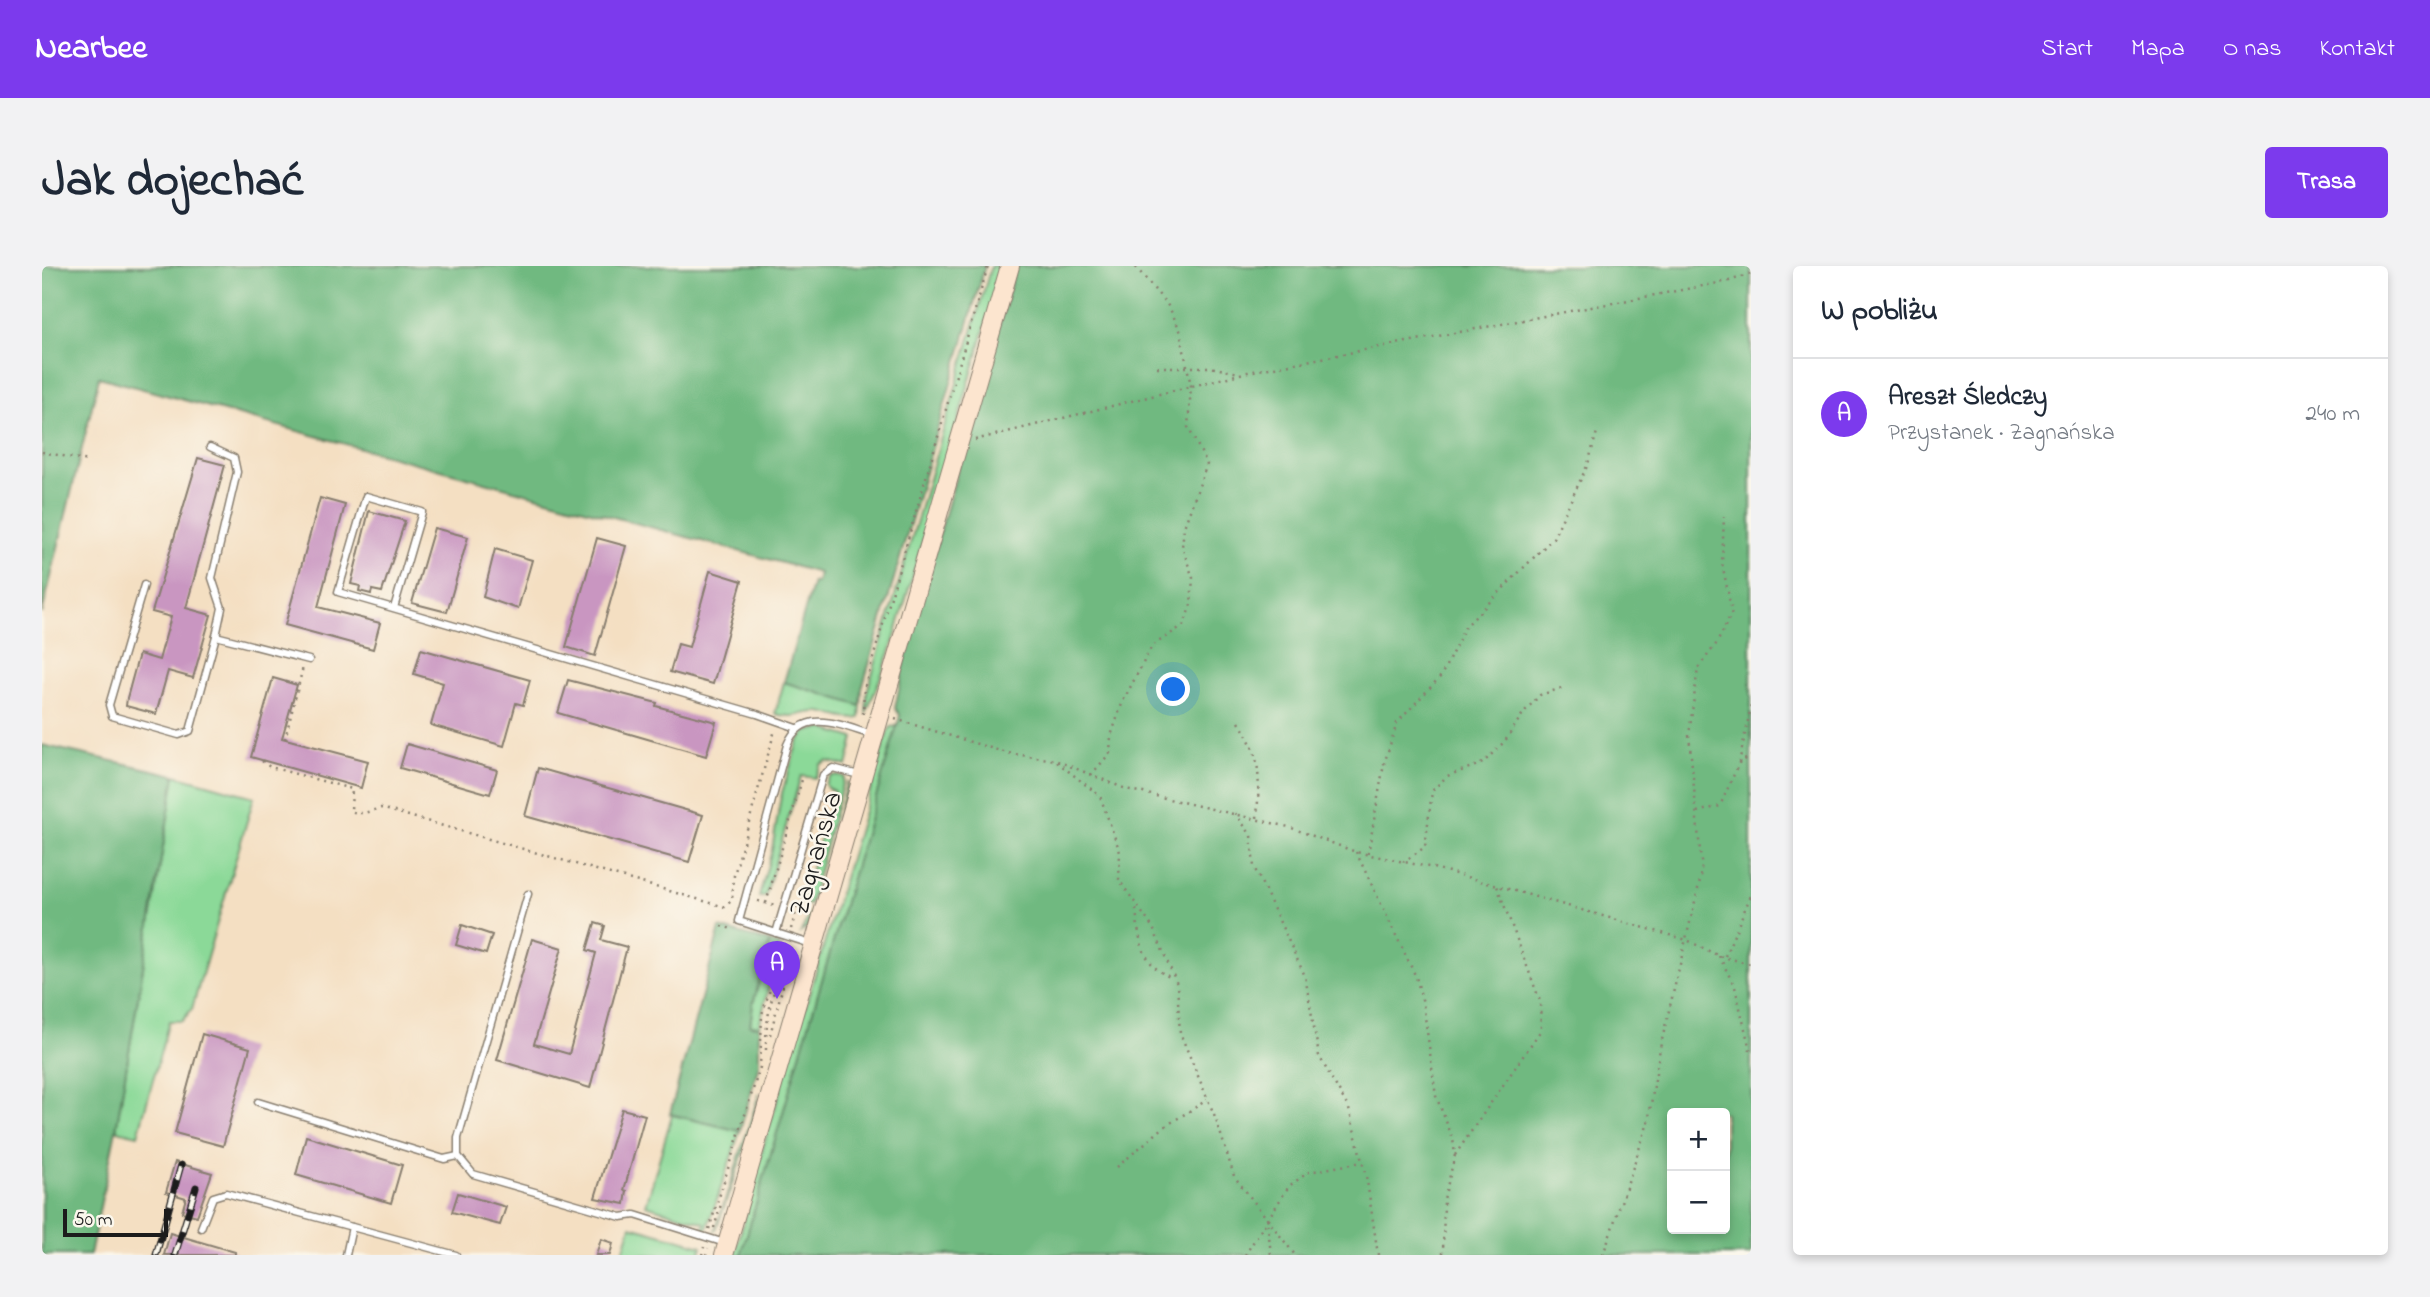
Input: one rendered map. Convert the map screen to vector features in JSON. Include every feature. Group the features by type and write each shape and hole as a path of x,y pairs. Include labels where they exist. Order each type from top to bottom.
{"street":[{"name":"Zagnańska","path":"716,1249 815,945 874,736 872,716 918,586 1010,266"}],"lane":[{"path":"144,585 109,705 112,716 179,735 190,731 216,636 222,608 212,578 237,472 234,458 210,447"},
{"path":"394,608 422,512 366,496 338,592 778,720 797,728 821,721 874,736"},
{"path":"216,636 309,660"},
{"path":"797,728 787,745 739,921 815,945"},
{"path":"776,933 823,775 833,768 862,776"},
{"path":"528,894 458,1138 458,1156 473,1174 621,1217 635,1215 716,1249"},
{"path":"258,1102 444,1160 458,1156"},
{"path":"201,1228 214,1197 226,1193 456,1255"},
{"path":"346,1255 352,1227"}],"path":[{"path":"988,266 864,689 872,716 1007,753 1055,760 1126,789 1235,813 1356,852 1497,886 1687,940 1719,956 1751,964"},
{"path":"1091,775 1110,753 1111,736 1122,701 1152,646 1184,625 1191,604 1192,578 1182,547 1184,527 1207,464 1188,427 1191,386 1180,330 1169,307 1135,266"},
{"path":"959,444 1242,373 1729,281 1751,274"},
{"path":"1157,367 1188,367 1242,373"},
{"path":"1368,854 1384,764 1397,723 1441,676 1465,627 1553,538 1588,464 1597,432"},
{"path":"42,452 89,461"},
{"path":"1603,1255 1648,1123 1660,1048 1702,872 1689,735 1698,668 1717,643 1732,612 1722,563 1724,516"},
{"path":"285,738 304,665 295,663"},
{"path":"1403,862 1425,847 1432,791 1447,776 1483,763 1505,741 1524,712 1540,695 1565,687"},
{"path":"1697,812 1720,806 1739,763 1751,706"},
{"path":"262,761 352,789 351,811 355,813 362,815 381,808 725,907 734,894 734,875 778,720"},
{"path":"1238,722 1255,748 1258,760 1257,819"},
{"path":"1739,763 1751,756"},
{"path":"1055,760 1100,796 1120,852 1119,880 1153,928 1177,984 1180,1032 1234,1176 1295,1255"},
{"path":"766,904 803,776"},
{"path":"1235,813 1251,835 1254,867 1305,976 1319,1056 1349,1109 1362,1162 1378,1255"},
{"path":"1356,852 1416,977 1425,1016 1436,1096 1453,1139 1455,1155"},
{"path":"1443,1255 1444,1199 1455,1155 1541,1030 1540,1001 1497,886"},
{"path":"1724,957 1748,908 1751,895"},
{"path":"758,901 778,907"},
{"path":"791,930 799,902"},
{"path":"1135,905 1145,958 1173,978"},
{"path":"721,926 733,929"},
{"path":"710,1232 760,1068 764,1044 762,1018 785,948 780,943"},
{"path":"778,968 790,950"},
{"path":"1719,956 1735,987 1751,1054"},
{"path":"764,1044 770,1044 771,1027 786,974 778,968"},
{"path":"1117,1167 1164,1127 1207,1100"},
{"path":"1245,1255 1289,1186 1309,1172 1362,1162"},
{"path":"1267,1217 1272,1254"},
{"path":"704,1255 716,1249"}],"green space":[{"path":"42,266 985,266 862,689 861,706 784,682 813,582 817,583 819,573 99,377 42,614"},
{"path":"991,266 1003,266 891,650 866,714 867,692"},
{"path":"1016,266 1751,266 1751,1255 741,1255 899,719 900,715 895,708 910,637"},
{"path":"784,682 861,706 860,718 845,718 820,712 795,716 775,714"},
{"path":"897,726 741,1255 735,1255 764,1144 888,732 891,727"},
{"path":"821,728 854,738 847,766 827,761 821,764 815,778 801,776 765,897 759,897 772,850 781,796 798,741 806,732"},
{"path":"42,745 175,775 116,1130 90,1255 42,1255"},
{"path":"175,775 254,797 192,1009 182,1021 169,1021 138,1135 116,1130"},
{"path":"830,776 844,777 810,905 801,903 834,791 825,784"},
{"path":"847,781 848,787 811,926 801,932 814,907"},
{"path":"720,928 770,942 750,1025 759,1026 759,1064 740,1131 670,1114"},
{"path":"770,942 779,946 782,953 772,974 759,1026 750,1025 753,1004"},
{"path":"759,1094 751,1131 715,1232"},
{"path":"672,1115 740,1131 706,1232 703,1231 705,1223 646,1205"},
{"path":"631,1226 702,1246 700,1255 622,1255"}],"building":[{"path":"198,458 225,465 186,608 211,615 193,678 168,671 156,714 126,706 127,698 139,654 159,660 171,617 152,612"},
{"path":"320,498 345,505 318,607 380,623 373,649 285,625"},
{"path":"369,511 405,521 382,592 372,590 371,594 359,591 360,586 351,584"},
{"path":"434,528 468,537 447,612 412,603"},
{"path":"597,538 626,546 595,656 566,647"},
{"path":"495,549 532,560 518,609 483,597"},
{"path":"710,571 742,581 713,684 670,672 678,644 689,647"},
{"path":"421,649 530,680 523,705 516,703 504,746 431,725 443,683 414,674"},
{"path":"273,678 297,685 282,738 368,761 361,788 251,757"},
{"path":"568,680 657,703 656,706 716,722 706,756 558,713"},
{"path":"407,744 497,770 490,794 400,768"},
{"path":"538,768 703,815 689,862 525,816"},
{"path":"595,923 605,926 601,940 627,947 590,1088 497,1060 532,939 562,948 534,1044 569,1054 596,953 587,950"},
{"path":"462,925 492,935 486,954 456,945"},
{"path":"202,1034 250,1048 223,1146 175,1133"},
{"path":"622,1109 645,1115 624,1190 627,1191 625,1204 595,1198"},
{"path":"306,1136 402,1165 391,1203 296,1175"},
{"path":"175,1162 212,1173 197,1216 182,1212 186,1198 166,1192"},
{"path":"458,1193 506,1207 500,1225 452,1212"},
{"path":"170,1233 235,1252 235,1255 164,1255"},
{"path":"601,1239 613,1243 610,1255 596,1255"}],"railway":[{"path":"156,1255 181,1165"},
{"path":"175,1255 196,1187"}],"place":[{"name":"Areszt Śledczy","path":"777,999"}]}
